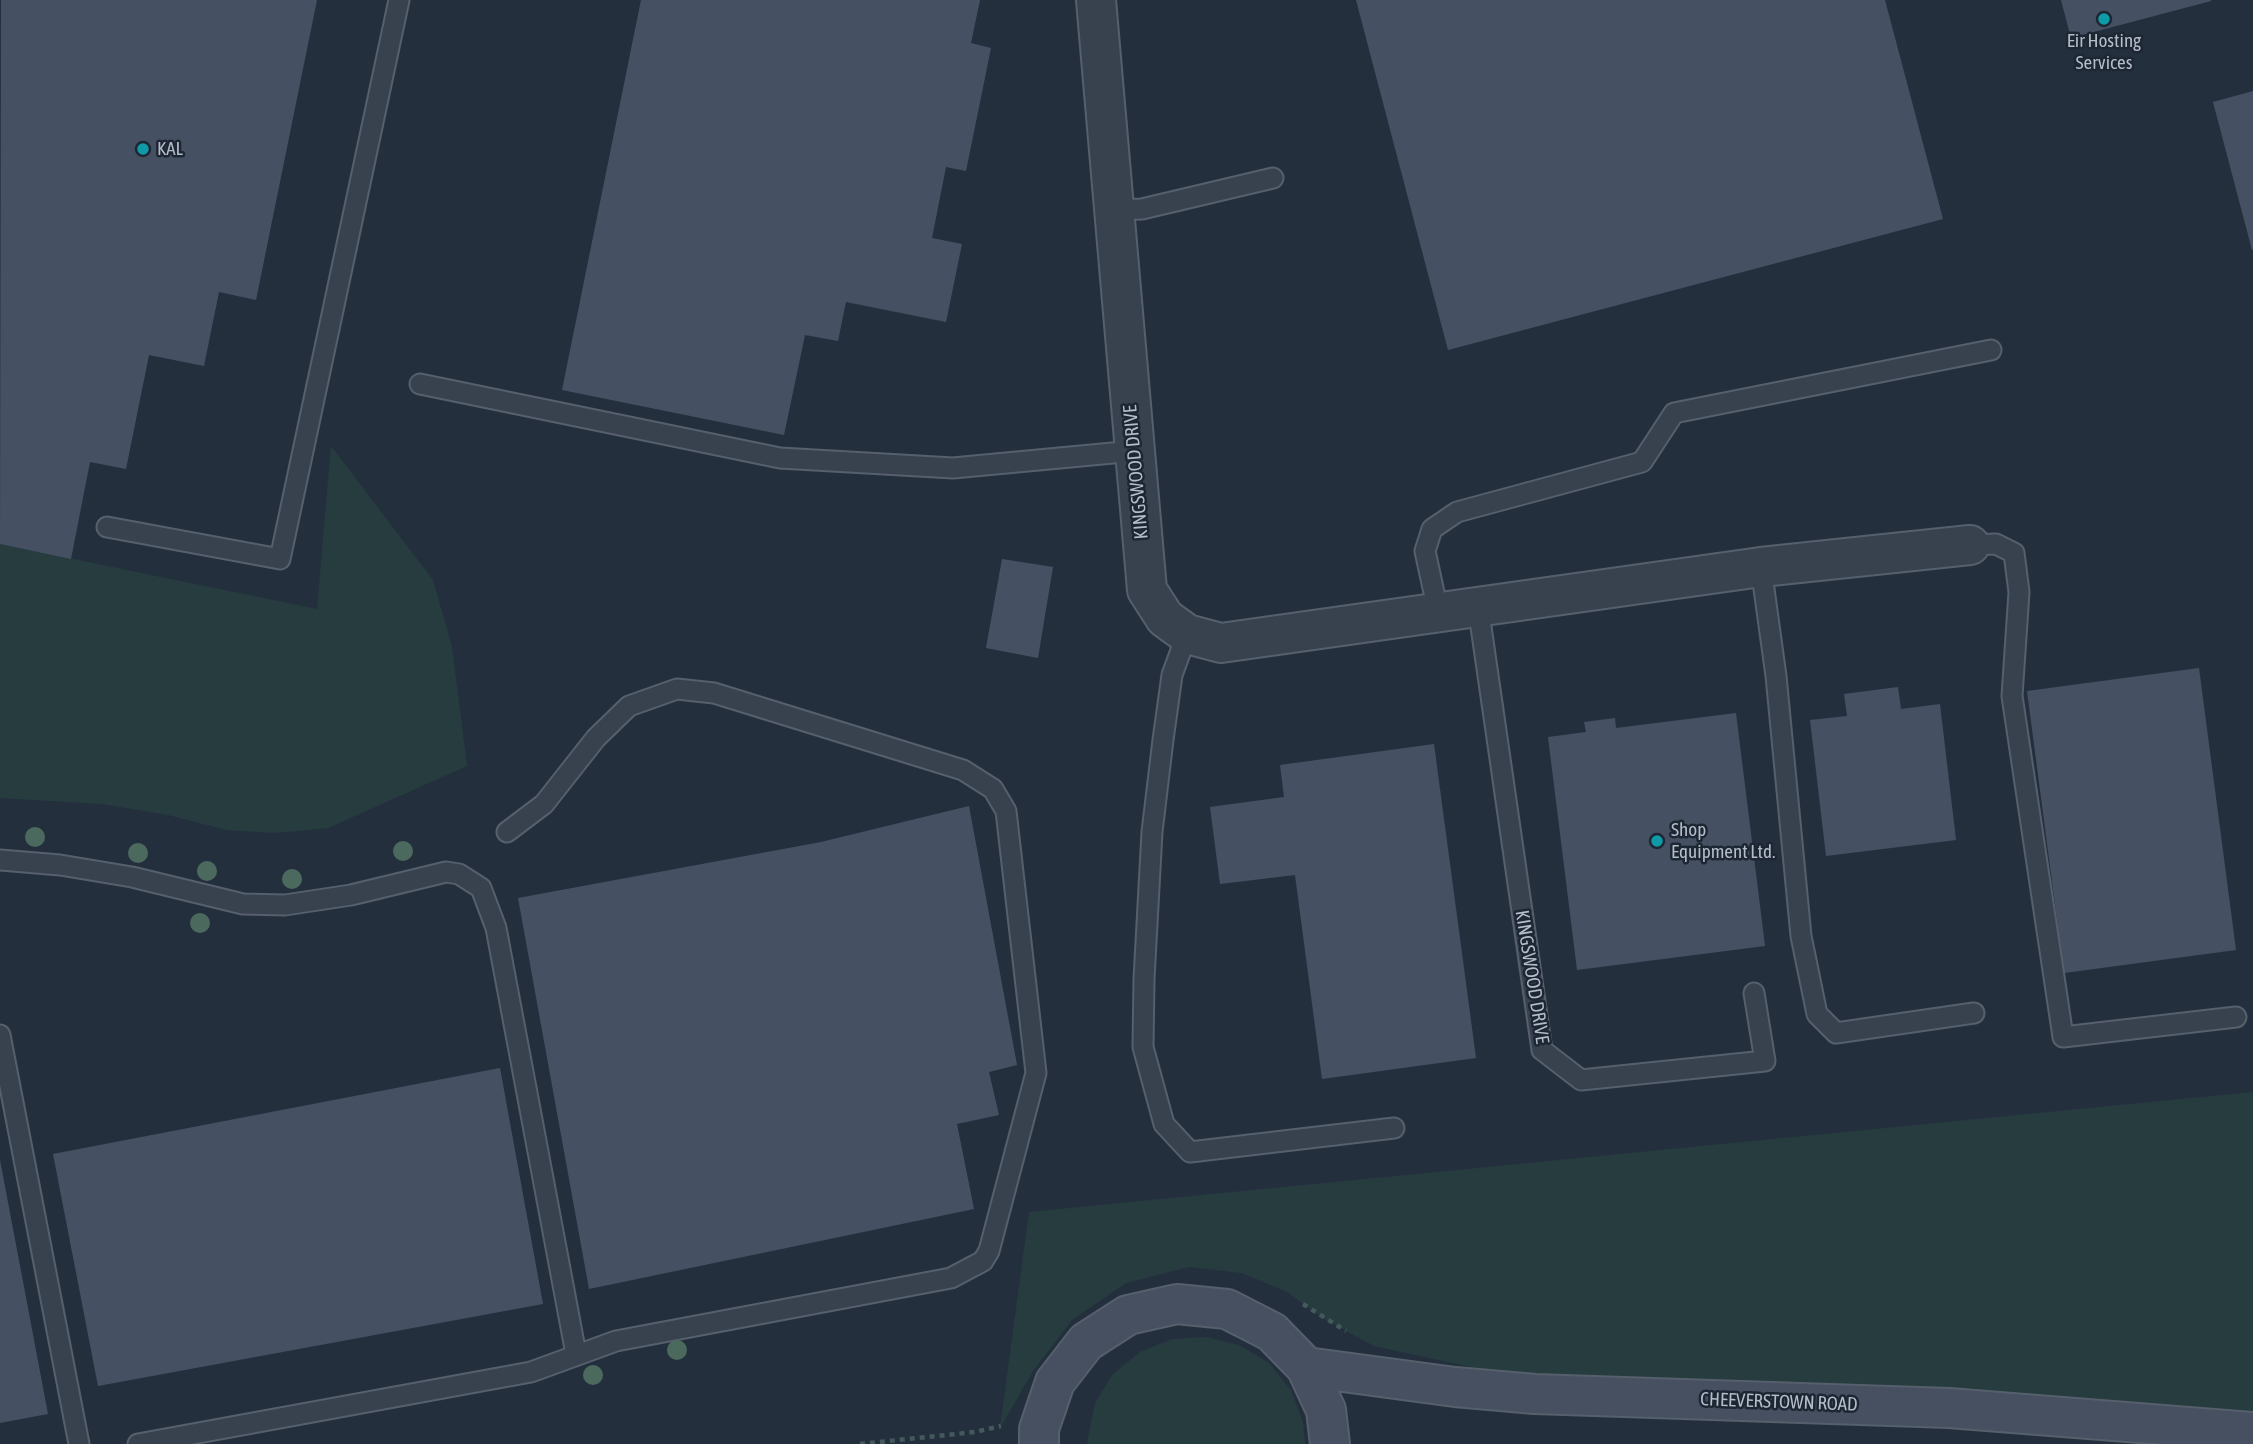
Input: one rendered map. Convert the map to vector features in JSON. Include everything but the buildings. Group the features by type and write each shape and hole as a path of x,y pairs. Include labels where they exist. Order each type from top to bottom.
{"main road":[{"path":"1030,1439 1055,1382 1086,1342 1128,1315 1177,1304 1227,1309 1272,1332 1306,1367 1326,1410 1330,1444"},
{"name":"CHEEVERSTOWN ROAD","path":"1306,1367 1455,1388 1535,1394 1949,1408 2253,1432"}],"street":[{"name":"KINGSWOOD DRIVE","path":"1096,0 1147,590 1165,618 1188,634 1221,643 1761,567 1970,545"}],"lane":[{"path":"107,527 280,559 399,0"},
{"path":"1115,210 1142,209 1273,178"},
{"path":"1438,611 1425,551 1432,529 1457,512 1642,461 1674,413 1991,351"},
{"path":"420,384 780,458 953,468 1134,451"},
{"path":"1970,545 1996,544 2014,553 2019,592 2012,696 2063,1038 2236,1017"},
{"path":"1761,567 1776,676 1801,936 1817,1014 1836,1033 1975,1013"},
{"name":"KINGSWOOD DRIVE","path":"1478,606 1542,1050 1581,1080 1765,1061 1754,993"},
{"path":"1188,634 1172,675 1161,753 1152,832 1145,953 1143,1047 1164,1124 1190,1152 1394,1128"},
{"path":"138,1444 531,1372 616,1341 951,1278 983,1261 989,1251 1036,1073 1006,811 993,789 963,770 714,693 677,689 629,706 596,737 544,804 507,832"},
{"path":"0,860 60,865 132,877 243,904 285,905 351,895 446,872 459,874 481,888 496,928 576,1354"},
{"path":"0,1035 79,1444"}],"green space":[{"path":"331,446 433,580 452,647 467,766 328,828 274,833 227,830 168,815 102,804 0,798 0,544 317,609"},
{"path":"2253,1092 2253,1414 1494,1372 1374,1346 1324,1319 1287,1292 1242,1273 1189,1267 1126,1283 1072,1320 1033,1371 1000,1428 1029,1212"},
{"path":"1206,1337 1239,1345 1269,1363 1291,1390 1303,1422 1305,1444 1087,1444 1095,1403 1113,1374 1140,1352 1172,1339"}],"place":[{"name":"Eir Hosting Services","path":"2104,19"},
{"name":"KAL","path":"143,149"},
{"name":"Shop Equipment Ltd.","path":"1657,841"}]}
